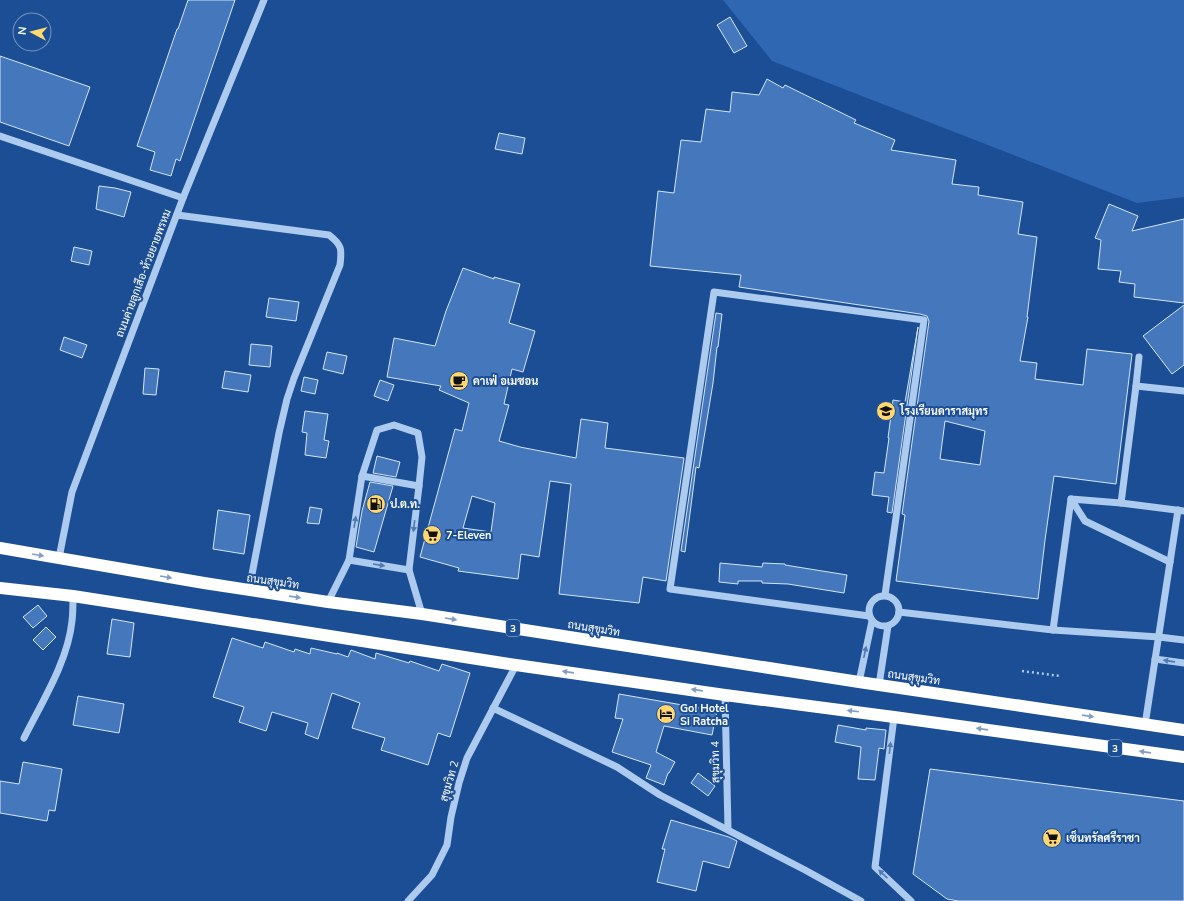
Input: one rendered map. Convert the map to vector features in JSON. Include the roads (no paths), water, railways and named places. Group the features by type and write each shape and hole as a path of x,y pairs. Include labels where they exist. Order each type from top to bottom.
{"highway":[{"name":"ถนนสุขุมวิท","path":"0,548 249,590 422,614 859,682 1184,730"},
{"name":"3","path":"0,588 74,596 516,665 725,695 1184,757"},
{"path":"1160,727 1184,723"}],"street":[{"name":"ถนนค่ายลูกเสึอ-ห้วยยายพรหม","path":"59,558 72,492 183,198 264,0"},
{"path":"0,136 183,198"},
{"path":"177,215 329,235 340,245 342,252 340,265 294,378 287,399 249,590"},
{"path":"859,682 870,618 868,610 870,604 873,599 879,596 885,595 891,597 898,606 898,618 894,623 882,627 876,625 870,618 670,589 714,292 924,320 885,595"},
{"path":"1121,503 1139,357"},
{"path":"1136,386 1184,391"},
{"path":"328,602 349,560 362,476 377,430 394,425 418,433 422,457 409,570 422,614"},
{"path":"362,476 419,486"},
{"path":"1071,499 1181,510 1170,562 1145,725"},
{"path":"1071,499 1086,521 1170,562"},
{"path":"1053,630 1071,499"},
{"path":"349,560 409,570"},
{"path":"24,738 57,673 68,642 72,622 74,596"},
{"path":"899,612 1053,630 1184,640"},
{"path":"879,685 888,626"},
{"path":"1155,659 1184,663"},
{"name":"สุขุมวิท 2","path":"408,901 432,875 447,845 451,817 459,782 467,758 516,665"},
{"name":"สุขุมวิท 4","path":"725,695 728,829"},
{"path":"493,708 617,767 660,795 728,829 861,901"},
{"path":"894,717 875,868 911,901"}],"place":[{"name":"คาเฟ่ อเมซอน","path":"459,381"},
{"name":"โรงเรียนดาราสมุทร","path":"886,411"},
{"name":"ป.ต.ท.","path":"376,504"},
{"name":"7-Eleven","path":"432,535"},
{"name":"Go! Hotel Si Ratcha","path":"666,714"},
{"name":"เซ็นทรัลศรีราชา","path":"1052,838"}]}
